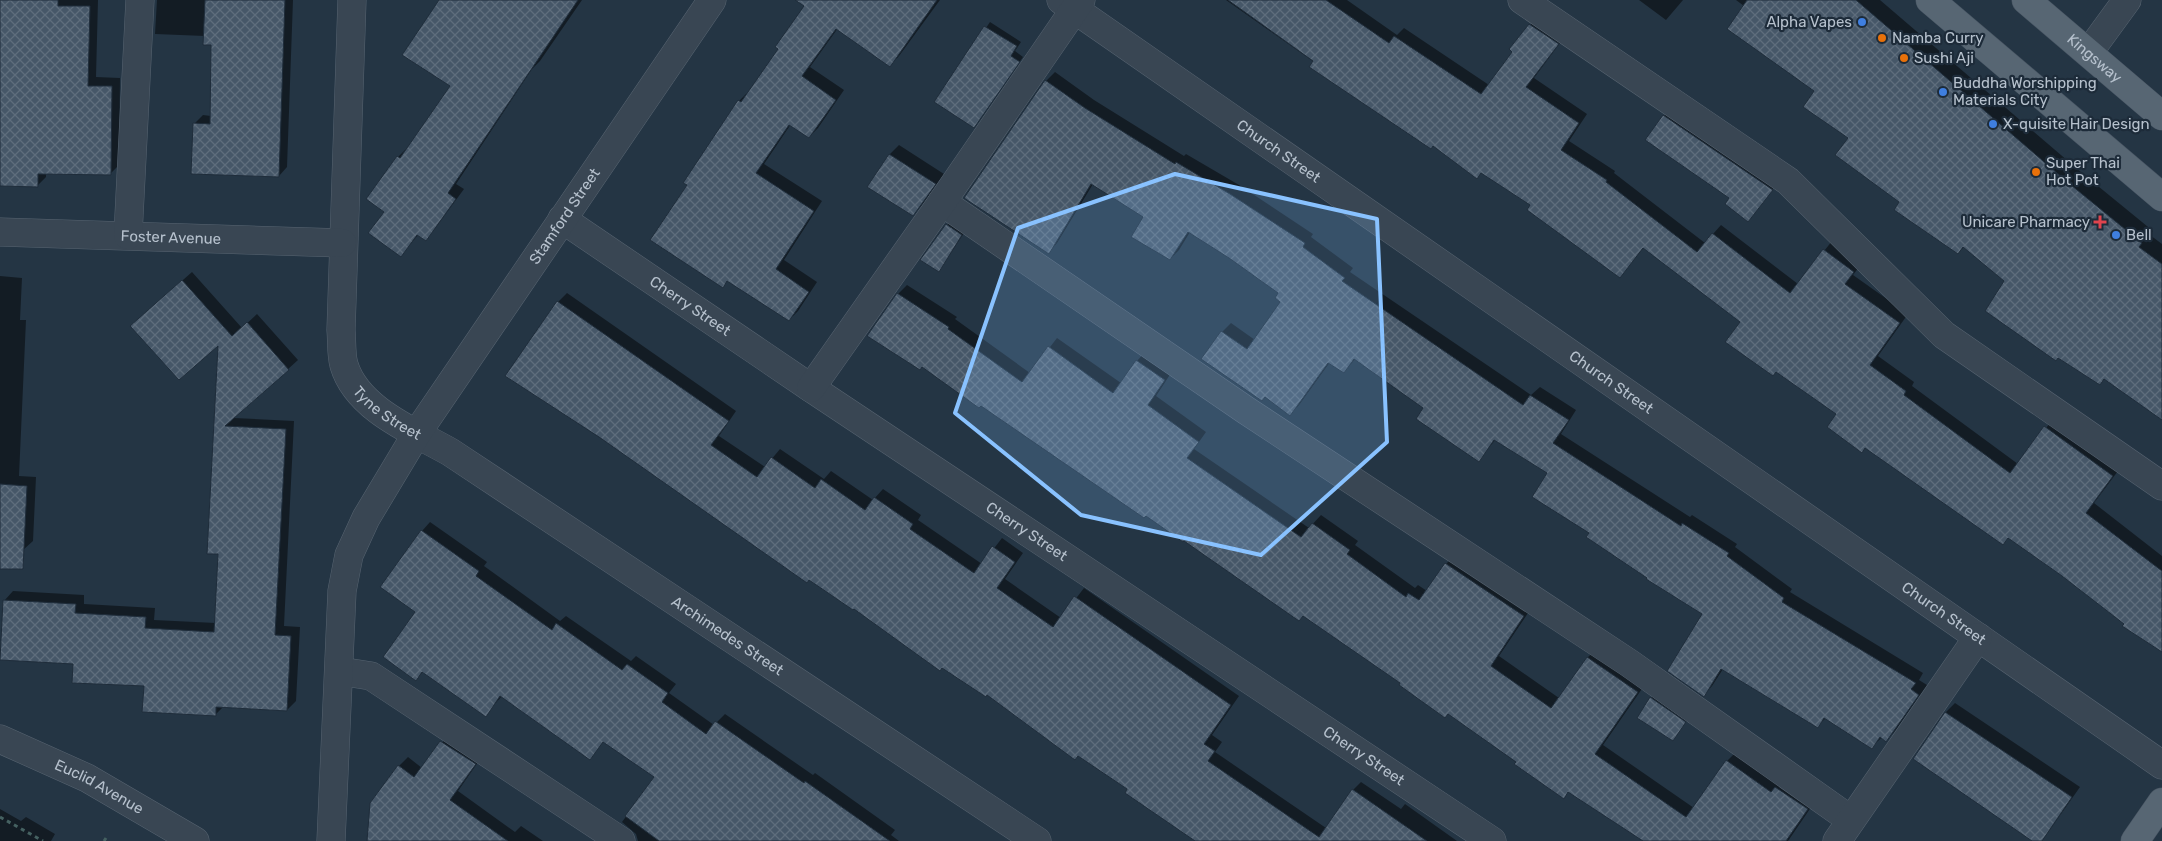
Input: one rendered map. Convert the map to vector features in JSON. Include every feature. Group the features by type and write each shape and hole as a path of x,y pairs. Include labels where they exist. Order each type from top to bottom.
{"main road":[{"path":"1930,0 2162,197"},
{"name":"Kingsway","path":"2026,0 2162,116"},
{"path":"2135,841 2162,802"}],"street":[{"path":"128,235 140,0"},
{"name":"Tyne Street","path":"332,841 342,591 349,555 366,518 417,433 370,405 356,390 344,365 341,330 342,243 352,0"},
{"name":"Stamford Street","path":"417,433 712,0"},
{"path":"1522,0 1788,181 1944,335 2162,486"},
{"path":"2089,52 2127,0"},
{"path":"811,388 942,202 1072,3"},
{"name":"Church Street","path":"1072,3 2162,765"},
{"path":"942,202 1247,411 1629,663 1844,831 1978,637"},
{"name":"Cherry Street","path":"562,219 811,388 1492,841"},
{"name":"Foster Avenue","path":"0,232 342,243"},
{"name":"Archimedes Street","path":"417,433 450,452 1038,841"},
{"path":"339,671 371,676 621,841"},
{"name":"Euclid Avenue","path":"0,739 87,778 195,841"}],"path":[{"path":"0,817 43,841"}],"highlighted area":[{"path":"1175,174 1377,219 1387,442 1261,555 1081,515 955,413 1018,228"}],"building":[{"path":"0,0 58,0 58,6 90,6 88,86 112,86 111,175 38,174 38,187 0,186"},
{"path":"205,0 285,0 279,177 191,174 193,123 210,124 211,45 203,45"},
{"path":"439,0 578,0 448,193 456,199 426,241 417,235 401,257 368,233 384,212 366,199 397,156 400,158 450,86 402,55"},
{"path":"795,0 937,0 890,67 836,29 802,76 836,100 809,138 789,125 756,173 814,211 776,269 809,292 789,321 727,281 723,288 650,240 687,185 683,183 738,100 741,102 778,49 775,47 804,6"},
{"path":"1228,0 1326,0 1389,43 1394,36 1481,94 1512,52 1509,49 1529,24 1559,44 1526,87 1579,123 1561,150 1607,180 1606,182 1697,252 1712,233 1790,293 1823,249 1854,272 1845,284 1900,323 1870,365 1906,391 1904,395 2010,473 2044,426 2113,476 2086,513 2162,571 2162,652 2122,626 2124,624 2062,576 2008,538 2003,545 1865,448 1862,453 1827,427 1836,414 1776,372 1773,376 1725,342 1740,322 1643,248 1620,278 1527,210 1530,205 1481,173 1477,179 1433,146 1431,149 1309,67 1313,61"},
{"path":"1747,0 1856,0 2071,185 2142,243 2139,247 2162,264 2162,420 2104,379 2100,385 2058,358 2056,361 1985,311 2004,281 1963,247 1958,254 1894,210 1899,202 1835,155 1848,138 1803,107 1814,91 1727,29"},
{"path":"984,26 1017,46 1011,56 1020,62 974,128 934,102"},
{"path":"1045,80 1085,108 1175,164 1176,162 1230,194 1305,243 1303,247 1345,278 1342,281 1523,405 1530,395 1569,420 1553,443 1681,526 1682,523 1729,553 1727,556 1784,598 1782,602 1916,683 1911,689 1919,695 1886,742 1880,737 1872,749 1824,718 1818,728 1721,669 1704,697 1667,671 1702,614 1646,579 1586,537 1589,533 1532,497 1547,473 1494,440 1479,462 1416,419 1423,408 1354,359 1344,373 1328,363 1290,416 1265,397 1262,401 1201,359 1221,331 1247,349 1280,302 1275,298 1278,293 1188,232 1170,260 1131,237 1143,217 1091,184 1049,254 964,198"},
{"path":"1663,115 1773,190 1748,222 1725,204 1729,198 1645,140"},
{"path":"889,154 936,184 913,216 867,187"},
{"path":"946,224 962,235 939,272 920,260"},
{"path":"182,280 232,336 247,322 289,370 225,426 286,429 275,635 291,636 287,711 216,707 216,716 142,712 144,686 72,683 73,664 0,660 3,600 76,604 75,613 146,617 145,628 214,632 218,554 207,554 218,346 179,380 130,326"},
{"path":"897,293 949,327 948,329 1022,382 1048,346 1113,393 1136,360 1165,380 1148,405 1199,442 1187,458 1301,537 1312,523 1350,550 1347,554 1406,597 1408,593 1419,600 1445,563 1524,616 1491,666 1551,708 1587,657 1638,692 1595,754 1686,817 1726,760 1771,792 1775,787 1808,809 1786,841 1643,841 1568,792 1564,799 1448,714 1445,718 1399,685 1400,683 1303,616 1299,621 1184,541 1146,516 1144,518 981,406 979,408 922,367 920,370 867,336"},
{"path":"557,301 729,421 711,445 757,477 771,457 815,488 821,479 865,510 874,497 913,524 910,529 974,573 992,546 1015,562 997,588 1053,627 1074,596 1231,705 1204,744 1215,751 1208,761 1319,837 1352,789 1427,841 1195,841 1125,793 1127,789 1078,756 1075,760 987,695 986,697 942,668 940,671 854,609 809,580 807,583 599,437 505,376"},
{"path":"0,484 27,486 23,569 0,569"},
{"path":"421,530 479,571 476,576 552,630 556,623 622,670 627,664 668,693 662,702 706,734 715,721 890,841 659,841 625,816 654,777 603,742 590,760 500,696 486,717 422,672 416,681 383,657 415,612 380,587"},
{"path":"1650,697 1686,722 1673,741 1637,718"},
{"path":"1945,712 2072,797 2042,841 2032,841 1913,759"},
{"path":"440,741 476,764 450,800 508,841 367,841 370,803 398,765 414,777"}],"place":[{"name":"Alpha Vapes","path":"1862,22"},
{"name":"Namba Curry","path":"1882,38"},
{"name":"Sushi Aji","path":"1904,58"},
{"name":"Buddha Worshipping Materials City","path":"1943,92"},
{"name":"X-quisite Hair Design","path":"1993,124"},
{"name":"Super Thai Hot Pot","path":"2036,172"},
{"name":"Unicare Pharmacy","path":"2100,222"},
{"name":"Bell","path":"2116,235"}]}
